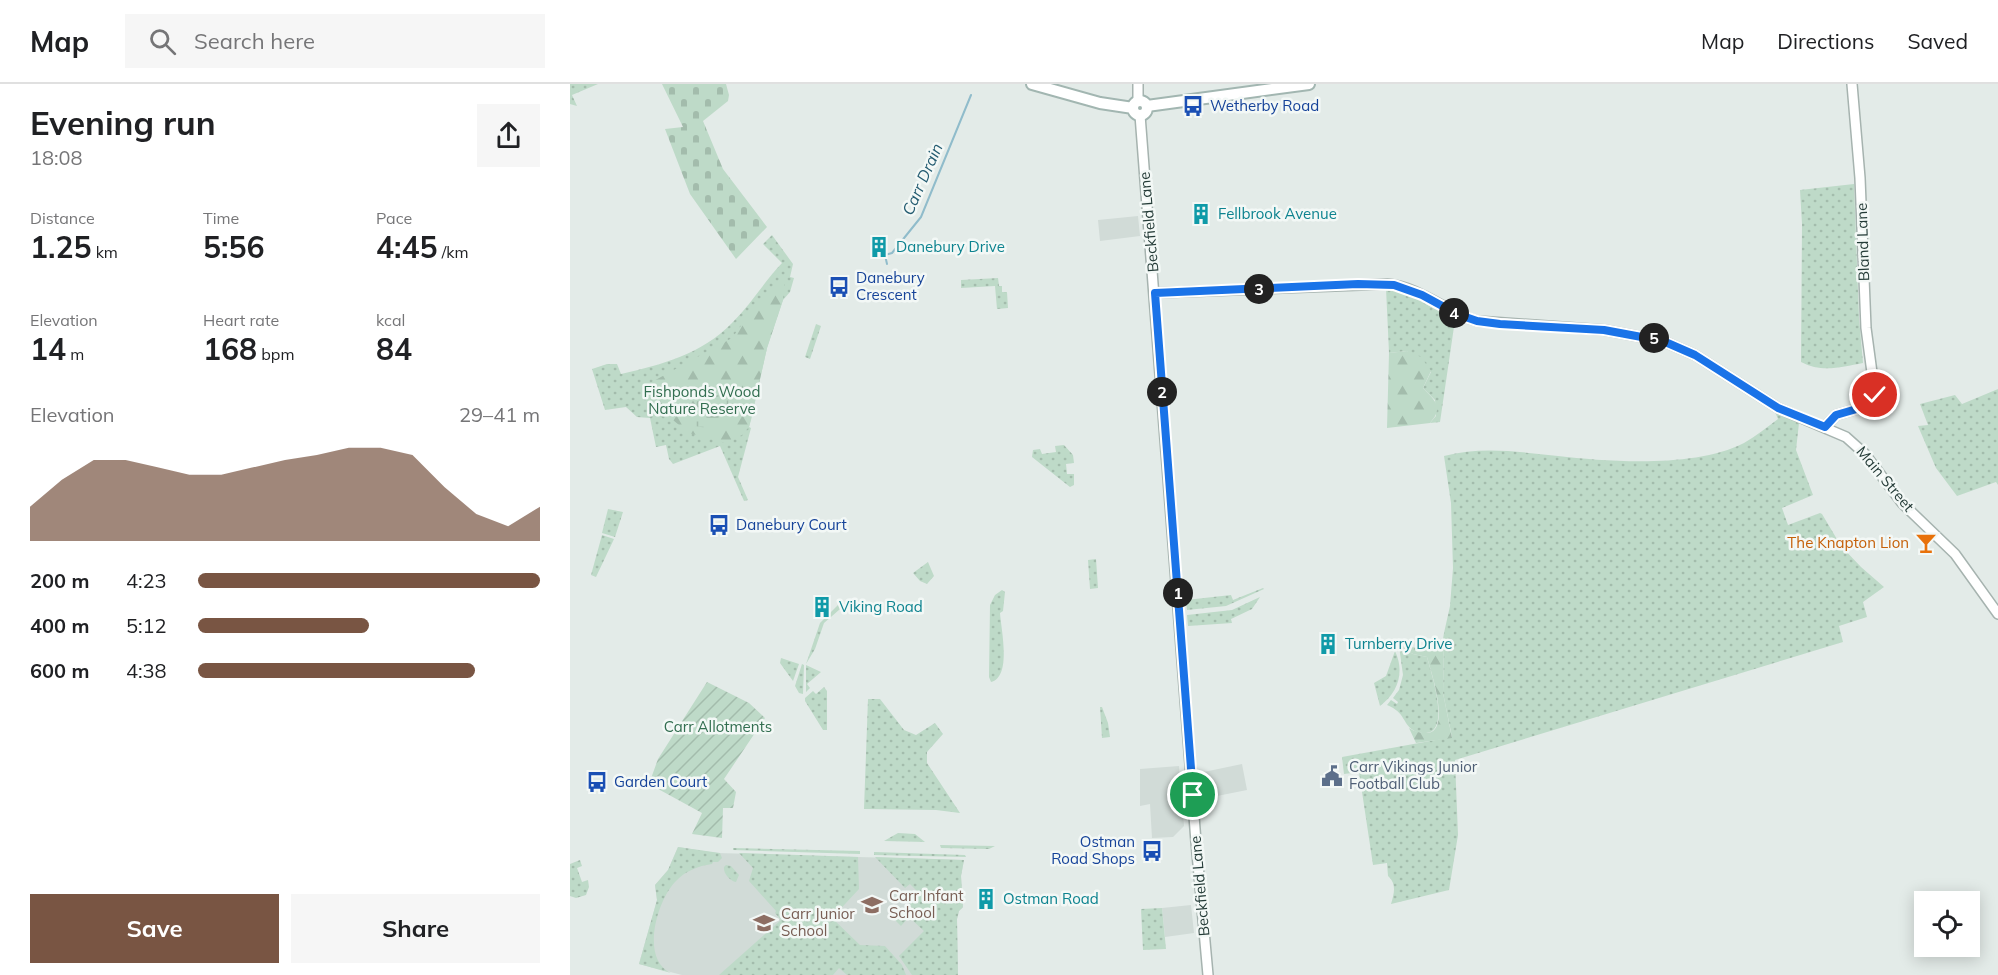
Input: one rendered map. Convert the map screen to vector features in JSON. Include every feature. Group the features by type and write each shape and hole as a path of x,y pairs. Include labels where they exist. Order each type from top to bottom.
{"main road":[{"path":"1032,84 1102,104 1140,107 1309,84"}],"street":[{"name":"Beckfield Lane","path":"1138,84 1208,975"},
{"name":"Bland Lane","path":"1825,427 1836,415 1864,408 1874,399 1875,383 1866,328 1862,201 1852,84"},
{"name":"Main Street","path":"1155,293 1387,284 1408,289 1457,314 1486,322 1604,330 1663,341 1695,355 1770,404 1846,437 1860,448 1902,503 1955,554 1998,614"}],"shaded area":[{"path":"1138,216 1140,236 1100,241 1098,220"},
{"path":"1242,764 1247,790 1202,799 1199,773"},
{"path":"1179,766 1184,826 1173,837 1152,838 1150,804 1140,806 1140,769"},
{"path":"678,847 717,853 964,860 961,876 963,907 957,919 958,975 682,975 639,964 657,900 655,885 668,870"},
{"path":"1191,905 1194,933 1165,937 1162,908"}],"green space":[{"path":"570,84 598,84 572,95 577,106 570,104"},
{"path":"662,84 726,84 728,101 703,121 723,169 767,227 736,259 690,194 665,129 683,127"},
{"path":"1854,184 1863,363 1832,368 1816,367 1801,362 1802,224 1800,190"},
{"name":"Fishponds Wood Nature Reserve","path":"772,235 793,264 790,277 794,278 790,292 783,300 767,348 749,427 751,428 738,477 748,500 744,501 720,446 673,464 669,459 666,445 656,447 650,418 637,417 626,407 605,410 592,369 607,364 617,364 621,374 680,357 708,343 739,316 782,263 763,244"},
{"path":"785,275 783,300 767,348 749,427 742,435 726,443 689,433 648,402 645,393 650,383 732,338 754,308"},
{"path":"998,278 1002,292 1007,292 1008,308 997,309 995,286 961,288 961,280"},
{"path":"1386,288 1400,290 1455,320 1440,422 1430,423 1436,416 1435,400 1423,388 1431,372 1407,351 1389,353"},
{"path":"816,324 821,326 810,359 805,357"},
{"path":"1407,351 1421,357 1431,371 1423,388 1436,404 1436,413 1430,423 1387,428 1389,353"},
{"path":"1998,389 1998,485 1996,482 1957,496 1936,468 1918,426 1928,425 1920,404 1955,395 1962,404"},
{"path":"721,394 729,396 725,418 711,427 695,426 691,407 700,399"},
{"path":"1775,412 1796,419 1799,423 1796,450 1813,495 1782,508 1788,525 1822,514 1841,546 1884,587 1863,602 1867,617 1839,626 1843,642 1455,760 1458,835 1449,890 1391,904 1394,886 1388,876 1387,863 1373,865 1359,772 1344,774 1342,757 1452,737 1443,693 1444,633 1450,606 1453,568 1451,503 1444,456 1472,451 1501,451 1603,460 1678,460 1724,451 1744,443 1778,419"},
{"path":"1064,445 1073,455 1074,463 1066,464 1067,474 1074,474 1074,485 1070,487 1032,457 1033,450 1040,449 1042,454 1056,452 1055,446"},
{"path":"608,509 623,512 615,537 602,533"},
{"path":"602,535 614,539 596,577 591,575"},
{"path":"1096,559 1098,588 1090,589 1088,560"},
{"path":"928,562 934,576 927,584 920,581 913,573"},
{"path":"1263,588 1226,606 1187,610 1186,600 1231,595 1233,600"},
{"path":"1002,590 1005,592 1003,611 1000,613 1003,662 997,678 991,682 989,677 990,605 995,595"},
{"path":"1260,597 1252,609 1231,619 1232,623 1188,626 1187,615 1232,610"},
{"path":"840,603 847,603 824,623 815,649 806,664 820,623"},
{"path":"1444,633 1443,693 1452,738 1416,743 1409,728 1425,733 1435,729 1438,722 1438,699 1427,657 1413,654 1399,646 1441,650"},
{"path":"1399,646 1413,654 1427,657 1435,687 1438,712 1433,730 1426,733 1413,730 1398,711 1387,705 1391,700 1397,704 1398,702 1393,698 1399,690 1403,675"},
{"path":"1395,651 1399,667 1398,682 1391,695 1380,706 1374,683 1386,676"},
{"path":"781,658 799,664 793,681 780,663"},
{"path":"802,664 804,665 803,694 799,693 795,686"},
{"path":"806,665 821,672 807,684 810,688 806,692"},
{"name":"Carr Allotments","path":"707,682 749,703 765,718 724,779 736,792 733,808 723,808 722,838 692,834 702,813 649,784 658,759"},
{"path":"824,687 827,691 827,730 823,730 805,701 805,698 813,691 816,694"},
{"path":"868,699 880,699 904,730 916,735 935,723 943,734 927,752 927,763 960,813 936,810 864,809"},
{"path":"1100,707 1108,723 1110,737 1102,738"},
{"path":"898,833 915,834 925,842 884,841"},
{"path":"940,845 995,846 989,849 941,848"},
{"path":"678,847 720,853 722,858 718,862 687,872 675,882 662,902 654,943 656,956 662,966 671,973 639,964 657,900 655,885 668,870"},
{"path":"733,848 860,851 860,854 733,850"},
{"path":"874,852 965,855 966,857 874,855"},
{"path":"739,853 858,857 859,889 832,918 860,945 885,946 902,965 906,975 847,975 839,968 833,975 719,975 781,920 775,913 776,911 749,881 753,868"},
{"path":"875,857 964,860 961,876 963,907 957,919 958,975 912,975 899,956 924,931 909,917 901,926 895,920 918,892 910,884 905,888"},
{"path":"580,860 582,866 577,868 582,882 588,880 589,887 586,895 576,898 570,896 570,864"},
{"path":"731,866 739,875 736,882 726,874 724,867"},
{"path":"1162,908 1166,949 1143,950 1141,909"}],"waterway":[{"name":"Carr Drain","path":"887,264 885,255 892,253 921,217 971,95"}],"place":[{"name":"Wetherby Road","path":"1193,106"},
{"name":"Fellbrook Avenue","path":"1201,214"},
{"name":"Danebury Drive","path":"879,247"},
{"name":"Danebury Crescent","path":"839,287"},
{"name":"Danebury Court","path":"719,525"},
{"name":"The Knapton Lion","path":"1926,543"},
{"name":"Viking Road","path":"822,607"},
{"name":"Turnberry Drive","path":"1328,644"},
{"name":"Carr Vikings Junior Football Club","path":"1332,776"},
{"name":"Garden Court","path":"597,782"},
{"name":"Ostman Road Shops","path":"1152,851"},
{"name":"Ostman Road","path":"986,899"},
{"name":"Carr Infant School","path":"872,905"},
{"name":"Carr Junior School","path":"764,923"}],"route":[{"path":"1193,795 1155,293 1387,284 1408,289 1457,314 1477,321 1604,330 1663,341 1695,355 1778,408 1825,427 1836,415 1864,408 1870,404 1875,395"}]}
